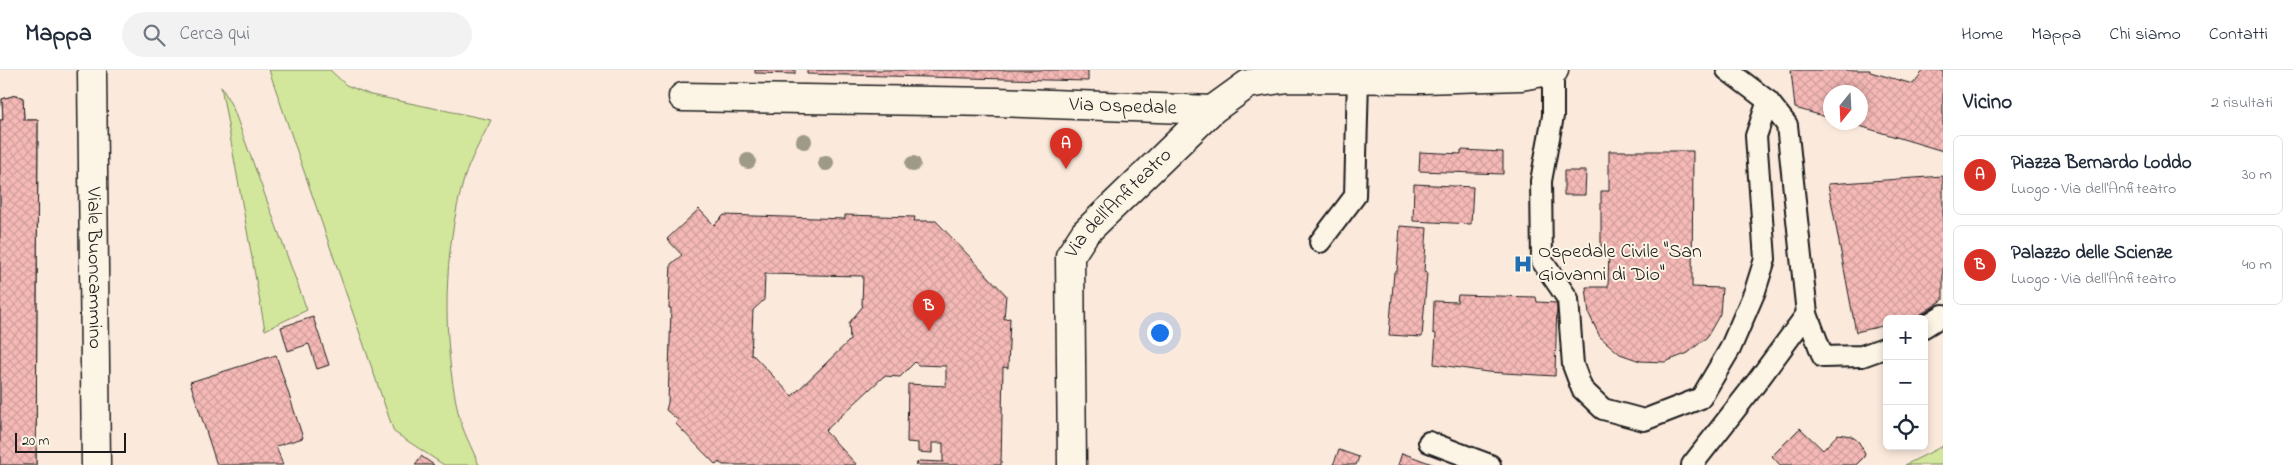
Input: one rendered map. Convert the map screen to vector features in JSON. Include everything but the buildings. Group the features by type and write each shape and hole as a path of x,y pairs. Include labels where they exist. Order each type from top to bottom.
{"street":[{"name":"Viale Buoncammino","path":"92,70 96,465"},
{"path":"1212,110 1248,84 1268,75 1287,78 1358,78 1414,74 1521,76 1553,70"},
{"name":"Via Ospedale","path":"683,97 997,102 1212,110"},
{"name":"Via dell'Anfiteatro","path":"1072,465 1070,256 1085,233 1212,110"}],"lane":[{"path":"1553,70 1553,116 1541,181 1542,261 1568,299 1572,365 1582,389 1603,409 1644,420 1701,398 1730,349 1755,291 1765,259 1756,136 1768,101"},
{"path":"1727,70 1768,101 1787,125 1807,314 1823,357 1862,356 1883,348"},
{"path":"1320,242 1355,196 1358,78"},
{"path":"1692,465 1807,314"},
{"path":"1928,324 1943,315"},
{"path":"1429,442 1490,465"}],"green space":[{"path":"269,70 330,70 346,85 371,95 491,120 464,179 452,236 447,295 449,355 458,412 479,465 444,465 394,432"},
{"path":"221,86 233,108 307,310 265,330"},
{"path":"1943,446 1943,465 1905,465"}],"place":[{"name":"Piazza Bernardo Loddo","path":"1066,169"},
{"name":"Ospedale Civile \"San Giovanni di Dio\"","path":"1523,264"},
{"name":"Palazzo delle Scienze","path":"929,331"}]}
